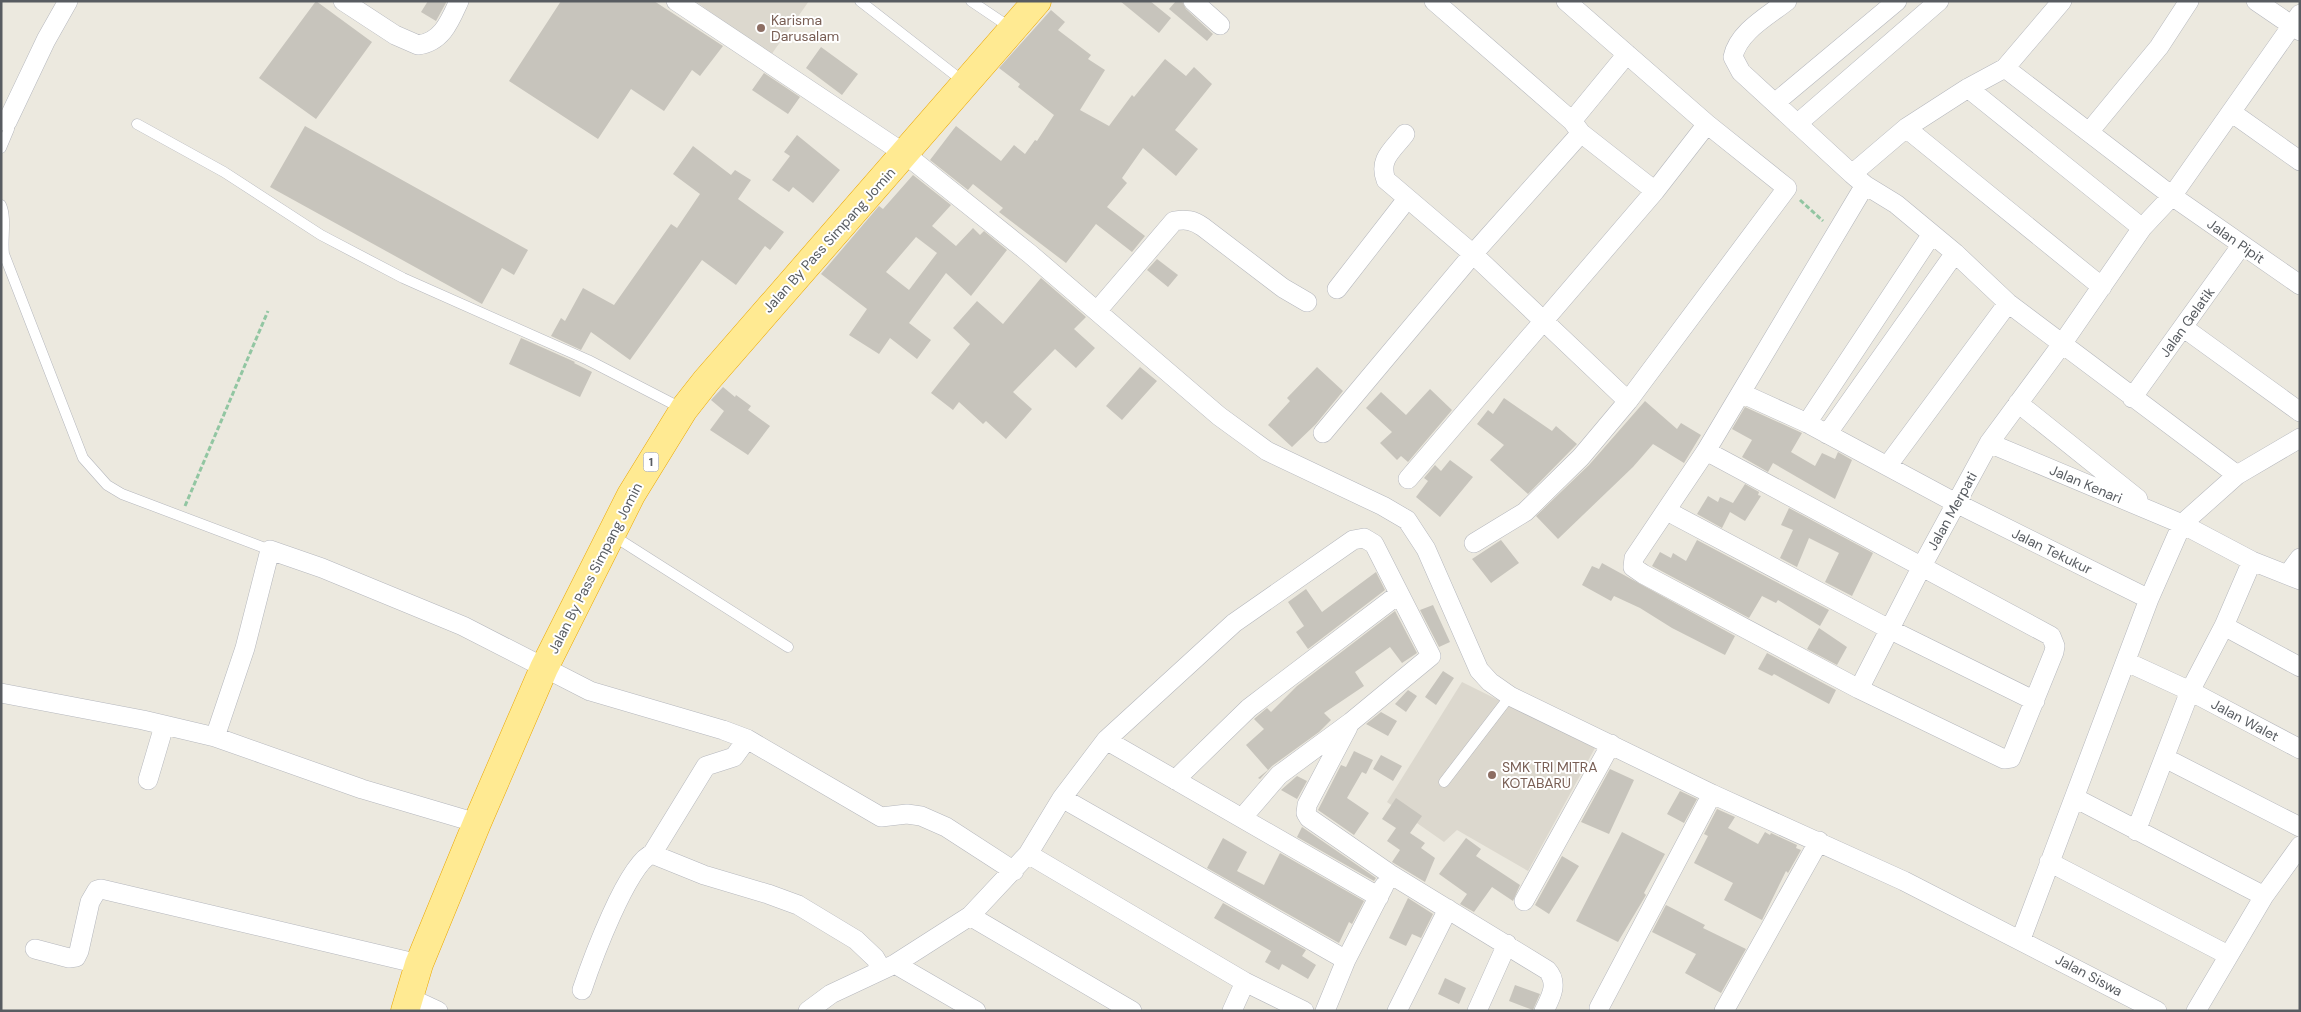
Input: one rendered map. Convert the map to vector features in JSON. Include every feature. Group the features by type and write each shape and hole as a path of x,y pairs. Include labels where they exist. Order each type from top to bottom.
{"highway":[{"name":"Jalan By Pass Simpang Jomin","path":"407,1004 419,964 544,668 610,534 684,409 752,326 906,154 1037,1"}],"street":[{"path":"4,121 68,1"},
{"path":"343,1 395,35 418,44 436,38 443,31 459,1"},
{"name":"Jalan Siswa","path":"676,1 906,154 1030,254 1219,416 1267,451 1383,506 1407,520 1426,550 1479,670 1490,682 1510,696 1712,794 1904,881 2021,939 2157,1011"},
{"path":"1193,1 1220,25"},
{"path":"1434,1 1576,127 1655,191"},
{"path":"1474,543 1525,512 1581,457 1628,401 1787,188 1706,124 1566,1"},
{"path":"1787,1 1743,36 1733,57 1741,72 1859,179 1896,204 1955,253 2008,303 2237,475"},
{"path":"1776,102 1897,1"},
{"path":"1797,124 1939,1"},
{"path":"2089,132 2159,47 2189,1"},
{"path":"2256,1 2297,23"},
{"path":"1706,451 2051,636 2055,646 2054,652 2013,755 2009,759 2004,759 1859,689 1636,570 1632,564 1634,558 1706,451 1741,393 1859,179 1906,128 1968,88 2005,68 2053,5"},
{"name":"Jalan Merpati","path":"1859,689 1922,566 1990,443 2062,344 2142,228 2172,196 2297,23"},
{"path":"1323,433 1473,254 1576,127 1627,54"},
{"name":"Jalan Pipit","path":"2005,68 2172,196 2241,246 2300,285"},
{"path":"1968,88 2142,228"},
{"path":"2232,112 2300,161"},
{"path":"1408,479 1655,191 1706,124"},
{"path":"1906,128 2102,287"},
{"path":"1405,134 1383,163 1386,180 1473,254 1628,401"},
{"path":"1337,289 1407,199"},
{"path":"1097,311 1174,221 1185,219 1195,221 1204,226 1283,288 1307,302"},
{"path":"1807,423 1932,234"},
{"name":"Jalan Gelatik","path":"2132,398 2241,246"},
{"path":"1827,434 1955,253"},
{"path":"1888,466 2008,303"},
{"path":"2184,328 2300,412"},
{"name":"Jalan Tekukur","path":"1741,393 1807,423 1956,503 2149,599"},
{"path":"2018,404 2156,513"},
{"path":"2021,939 2127,662 2149,599 2182,524 2237,475 2300,438"},
{"name":"Jalan Kenari","path":"1990,443 2182,524 2252,561 2294,577"},
{"path":"1666,510 1889,629 2035,701"},
{"path":"808,1011 831,994 888,967 970,916 1028,854 1062,798 1106,740 1234,623 1352,540 1364,538 1374,544 1431,656 1351,722 1279,775 1242,818"},
{"path":"215,737 245,648 270,550 322,568 463,626 590,691 723,730 747,740 881,817 907,814 921,816 946,828 1014,871"},
{"path":"2294,577 2300,558"},
{"path":"2136,831 2190,691 2224,626 2252,561"},
{"path":"1175,780 1249,708 1399,594"},
{"path":"2224,626 2300,667"},
{"name":"Jalan Walet","path":"2127,662 2190,691 2300,749"},
{"path":"1,693 91,709 215,737 362,789 477,823"},
{"path":"1351,722 1306,806 1306,813 1310,818 1390,874 1540,965 1552,975 1552,994 1544,1011"},
{"path":"148,780 164,726"},
{"path":"582,990 594,955 640,862 652,854 706,766 734,757 747,740"},
{"path":"1106,740 1379,898"},
{"path":"1524,901 1611,744"},
{"path":"2165,758 2300,826"},
{"path":"1599,1008 1712,794"},
{"path":"1062,798 1346,960"},
{"path":"2075,798 2264,896"},
{"path":"1724,1011 1818,841"},
{"path":"2196,1011 2264,896 2300,846"},
{"path":"652,854 704,875 798,905 856,940 874,958 888,967 976,1011"},
{"path":"1028,854 1244,982 1304,1011"},
{"path":"2049,862 2228,955"},
{"path":"1325,1011 1346,960 1390,874"},
{"path":"35,948 69,958 76,957 90,902 97,890 101,889 419,964"},
{"path":"1397,1011 1448,909"},
{"path":"970,916 1132,1011"},
{"path":"1477,1011 1507,944"},
{"path":"1237,1009 1244,982"},
{"path":"407,1004 438,1011"}],"lane":[{"path":"860,1 967,84"},
{"path":"971,1 1013,30"},
{"path":"1,148 9,129 4,121"},
{"path":"137,124 224,172 321,235 403,278 588,360 684,409"},
{"path":"1,205 4,214 2,239 4,254 83,458 107,485 122,494 270,550"},
{"path":"610,534 788,647"},
{"path":"1444,782 1510,696"}],"path":[{"path":"1798,198 1824,222"},
{"path":"181,515 268,311"}],"shaded area":[{"name":"Karisma Darusalam","path":"695,1 809,1 771,55"},
{"name":"SMK TRI MITRA KOTABARU","path":"1462,682 1595,748 1528,871 1457,830 1444,842 1387,802"}],"building":[{"path":"316,1 372,42 316,119 259,78"},
{"path":"428,1 447,1 436,21 421,12"},
{"path":"561,1 654,1 723,46 700,76 692,70 664,111 631,89 598,139 509,81"},
{"path":"1120,1 1150,1 1171,18 1159,33"},
{"path":"1176,1 1182,1 1186,9 1213,34 1207,41 1169,9"},
{"path":"1051,10 1065,22 1058,30 1091,55 1088,59 1105,70 1080,110 1109,126 1132,95 1134,97 1165,59 1186,76 1194,67 1212,84 1175,130 1198,149 1176,176 1143,148 1122,178 1127,183 1107,207 1145,236 1132,252 1096,224 1066,263 999,212 1003,208 973,184 968,190 930,160 956,126 1001,161 1014,145 1025,154 1035,140 1037,141 1054,115 1018,87 1020,84 999,68"},
{"path":"821,47 858,74 842,95 806,68"},
{"path":"764,73 800,97 788,114 752,90"},
{"path":"305,126 528,250 514,275 502,268 482,304 270,187"},
{"path":"797,135 840,170 813,203 793,187 789,192 772,180 790,156 784,152"},
{"path":"693,146 731,175 735,170 751,180 738,199 784,232 770,250 765,246 736,285 702,260 630,360 591,332 581,350 551,336 561,318 565,321 583,288 614,305 671,224 677,228 700,194 673,174"},
{"path":"913,175 951,205 932,226 956,246 973,228 980,235 984,231 1007,250 971,296 946,273 909,323 931,340 917,359 890,338 879,354 849,335 867,309 821,274 879,206 883,209","holes":["916,237 937,253 909,290 886,272"]},
{"path":"1157,259 1178,275 1168,287 1147,270"},
{"path":"1041,278 1086,317 1074,329 1095,348 1076,368 1055,349 1013,392 1032,409 1006,439 986,421 983,424 959,402 953,410 931,393 970,344 953,328 977,301 1003,324"},
{"path":"521,338 575,362 592,372 580,397 509,364"},
{"path":"1140,367 1157,381 1122,420 1106,406"},
{"path":"1317,367 1343,391 1316,424 1292,447 1268,425 1290,401 1287,398"},
{"path":"723,387 735,397 736,395 751,406 748,410 770,426 748,455 710,430 724,411 711,400"},
{"path":"1430,389 1452,410 1408,462 1401,456 1397,460 1380,443 1392,432 1366,408 1381,392 1406,415"},
{"path":"1504,398 1552,431 1556,426 1577,444 1528,494 1490,460 1504,445 1477,424 1488,410 1493,414"},
{"path":"1645,401 1677,429 1681,423 1701,435 1684,463 1653,444 1633,467 1558,539 1536,516 1589,465"},
{"path":"1745,407 1802,433 1791,452 1815,466 1822,453 1835,459 1838,452 1852,460 1835,499 1773,463 1768,472 1742,457 1752,440 1732,429"},
{"path":"1450,460 1473,477 1440,517 1416,497 1428,481 1424,478 1435,465 1441,471"},
{"path":"1745,484 1759,492 1758,495 1761,496 1745,521 1730,512 1722,528 1697,514 1708,496 1718,502 1720,497 1733,503"},
{"path":"1789,508 1873,553 1852,596 1825,582 1839,553 1809,538 1797,567 1780,558 1793,530 1781,525"},
{"path":"1501,540 1519,563 1491,583 1472,559"},
{"path":"1697,540 1829,610 1820,626 1778,600 1776,603 1762,596 1749,618 1652,566 1660,552 1671,558 1673,553 1686,561"},
{"path":"1602,563 1735,636 1725,655 1672,628 1640,608 1614,596 1611,601 1582,585 1592,566 1599,569"},
{"path":"1376,572 1385,590 1308,649 1296,632 1304,626 1288,602 1306,589 1322,612"},
{"path":"1433,605 1450,642 1439,647 1420,610"},
{"path":"1395,611 1417,653 1402,663 1390,647 1355,672 1364,686 1324,713 1331,720 1319,732 1272,766 1260,779 1258,778 1268,770 1246,745 1264,729 1254,719 1267,708 1271,712 1297,686"},
{"path":"1819,628 1847,647 1837,665 1807,649"},
{"path":"1767,653 1836,690 1829,704 1774,674 1772,676 1758,669"},
{"path":"1443,671 1454,678 1436,705 1425,697"},
{"path":"1408,690 1417,696 1406,712 1395,704"},
{"path":"1381,712 1397,721 1388,736 1366,724"},
{"path":"1354,751 1373,760 1366,774 1362,772 1347,798 1369,813 1354,835 1318,810 1341,765 1346,767"},
{"path":"1381,755 1402,766 1393,781 1373,769"},
{"path":"1610,769 1634,780 1609,834 1581,822"},
{"path":"1297,776 1307,781 1297,799 1281,790"},
{"path":"1680,791 1697,799 1684,823 1667,814"},
{"path":"1396,798 1422,816 1410,833 1425,843 1421,848 1435,858 1425,882 1392,862 1400,850 1387,841 1396,828 1382,819"},
{"path":"1717,809 1735,817 1728,828 1758,844 1765,832 1797,845 1796,848 1801,850 1788,873 1786,871 1762,920 1724,900 1733,883 1694,863 1708,836 1704,834"},
{"path":"1302,827 1376,878 1374,881 1297,837"},
{"path":"1622,832 1665,854 1644,893 1646,895 1618,942 1576,921"},
{"path":"1223,838 1247,852 1237,871 1264,885 1280,853 1364,901 1352,924 1349,922 1339,943 1207,868"},
{"path":"1466,838 1481,849 1476,856 1520,885 1513,901 1492,887 1474,912 1460,904 1467,894 1439,874"},
{"path":"1562,856 1579,866 1549,914 1535,905"},
{"path":"1408,898 1433,914 1421,938 1412,934 1406,946 1389,938"},
{"path":"1223,903 1306,950 1302,956 1316,965 1308,979 1282,964 1279,970 1265,962 1271,951 1214,918"},
{"path":"1666,905 1705,925 1703,928 1746,949 1721,993 1685,973 1696,954 1652,932"},
{"path":"1445,978 1466,988 1459,1004 1438,994"},
{"path":"1515,985 1540,994 1533,1010 1509,1001"}],"place":[{"name":"Karisma Darusalam","path":"761,28"},
{"name":"SMK TRI MITRA KOTABARU","path":"1492,775"}]}
